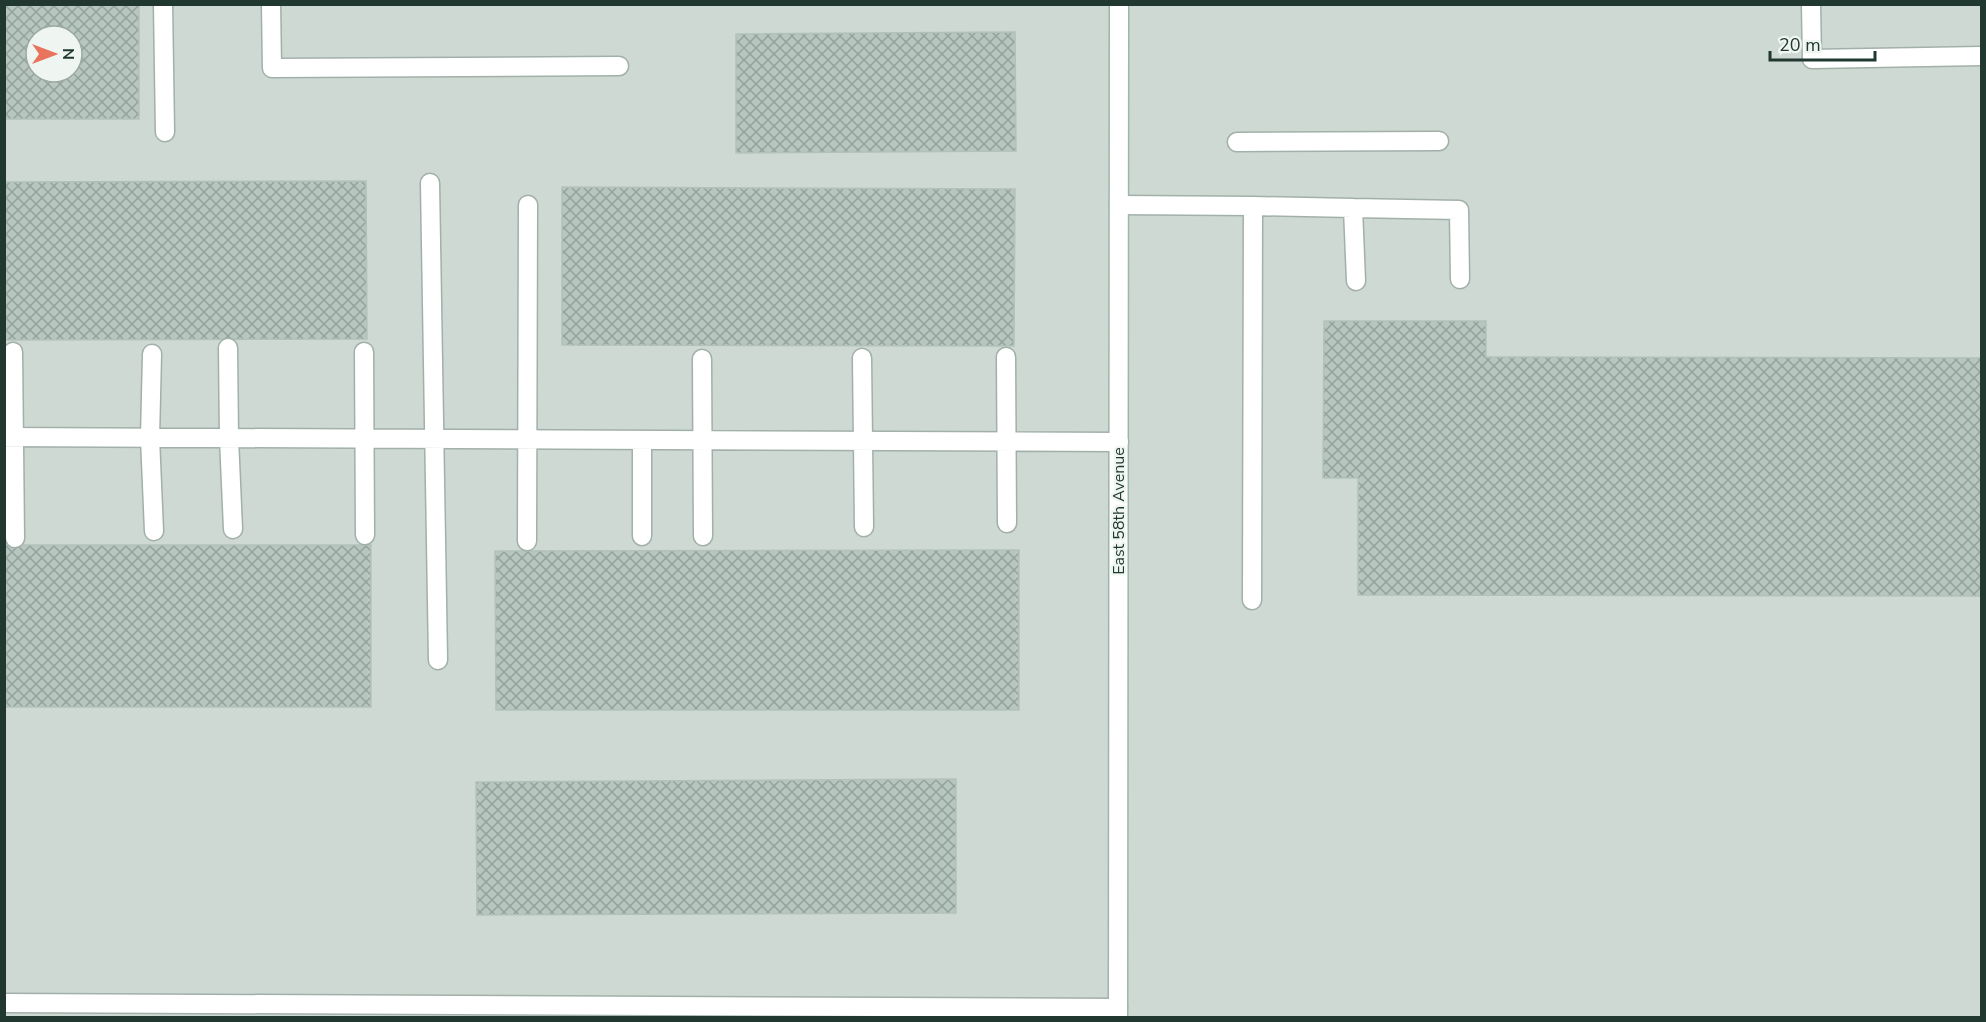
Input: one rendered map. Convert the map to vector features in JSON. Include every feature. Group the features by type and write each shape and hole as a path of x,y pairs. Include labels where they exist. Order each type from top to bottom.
{"street":[{"path":"163,4 165,132"},
{"path":"271,4 272,68 619,66"},
{"name":"East 58th Avenue","path":"1118,1013 1119,4"},
{"path":"1811,4 1812,59 1982,56"},
{"path":"1237,142 1439,141"},
{"path":"430,183 438,660"},
{"path":"527,541 528,205"},
{"path":"1119,205 1459,210 1460,279"},
{"path":"1252,600 1253,206"},
{"path":"1353,208 1356,281"},
{"path":"228,348 233,529"},
{"path":"13,352 9,437 15,538"},
{"path":"364,352 365,535"},
{"path":"152,354 150,438 154,531"},
{"path":"1006,357 1007,524"},
{"path":"862,358 864,527"},
{"path":"702,359 703,536"},
{"path":"9,437 1119,442"},
{"path":"642,440 642,536"},
{"path":"4,1003 1118,1013"}],"shaded area":[{"path":"5,5 1981,5 1981,1017 5,1017"}],"building":[{"path":"4,4 139,4 139,119 4,119"},
{"path":"1015,32 1016,151 736,153 736,34"},
{"path":"366,181 367,339 4,340 4,182"},
{"path":"562,187 1015,189 1014,346 562,345"},
{"path":"1324,321 1486,321 1486,357 1982,358 1982,596 1358,595 1358,478 1323,478"},
{"path":"4,545 371,545 371,707 4,707"},
{"path":"1019,550 1019,710 496,710 495,551"},
{"path":"956,779 956,913 477,915 476,782"}]}
